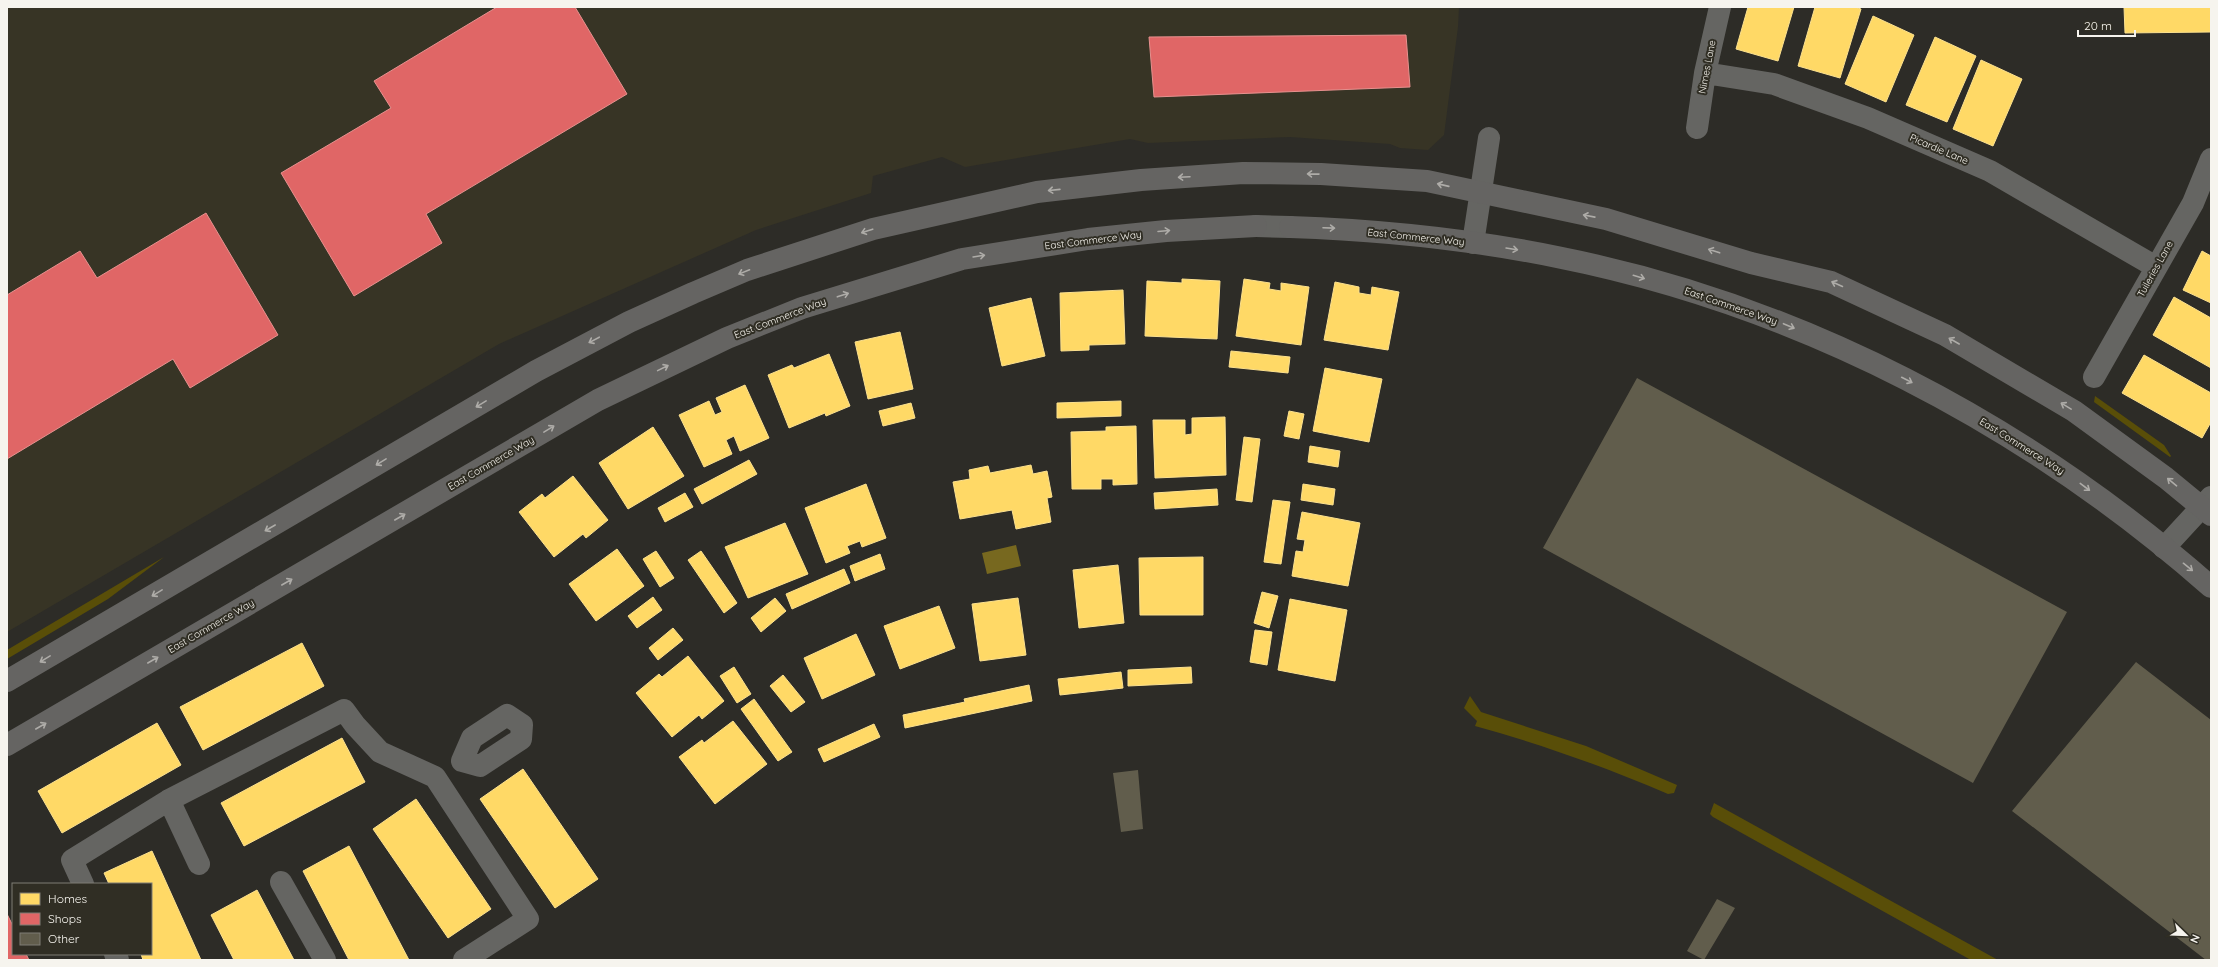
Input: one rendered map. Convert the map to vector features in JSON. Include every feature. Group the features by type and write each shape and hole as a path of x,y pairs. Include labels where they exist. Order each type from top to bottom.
{"main road":[{"path":"7,681 543,368 628,322 747,270 872,229 951,210 1037,192 1141,180 1243,173 1321,174 1426,181 1481,194 1606,219 1751,263 1831,282 1945,335 2074,411 2166,478 2208,506"},
{"name":"East Commerce Way","path":"7,745 598,400 727,338 802,308 962,259 1088,239 1166,231 1256,226"},
{"name":"East Commerce Way","path":"1290,227 1416,235 1558,257 1629,274 1705,296 1781,323 1830,343 1934,394 2022,444 2076,481 2164,548 2211,587"}],"street":[{"name":"Nimes Lane","path":"1697,128 1705,73 1720,7"},
{"name":"Picardie Lane","path":"1705,73 1774,84 1868,118 1990,171 2156,267"},
{"path":"1473,243 1489,138"},
{"name":"Tuileries Lane","path":"2094,377 2193,203 2211,158"},
{"name":"East Commerce Way","path":"1256,226 1290,227"},
{"path":"2164,548 2208,506"},
{"path":"83,883 72,860 169,800 344,710 355,725 380,752 435,777 528,919 464,960"},
{"path":"435,777 462,761 472,738 507,715 528,721"},
{"path":"169,800 199,864"},
{"path":"281,882 325,960"}],"shaded area":[{"path":"7,7 1459,7 1458,27 1444,135 1428,150 1400,148 1390,144 1290,137 1148,143 1130,139 965,167 942,157 873,176 871,193 756,230 499,344 7,632"},
{"path":"2095,396 2164,445 2171,456 2170,457 2094,402"},
{"path":"1016,545 1021,566 987,574 982,553"},
{"path":"164,557 108,599 7,659 7,650"},
{"path":"1470,696 1481,712 1586,746 1677,785 1674,793 1668,794 1573,757 1524,740 1475,726 1477,721 1464,708"},
{"path":"1714,803 1998,960 1971,960 1713,817 1710,814"}],"building: Homes":[{"path":"1748,7 1794,7 1778,61 1736,49"},
{"path":"1815,7 1855,7 1861,9 1840,78 1798,66"},
{"path":"2124,7 2211,7 2211,32 2125,33"},
{"path":"1873,16 1914,35 1886,102 1845,84"},
{"path":"1935,37 1976,56 1947,122 1906,105"},
{"path":"1981,60 2022,79 1993,146 1953,129"},
{"path":"2202,251 2211,256 2211,303 2183,290"},
{"path":"1182,279 1220,281 1217,339 1145,336 1147,281 1182,283"},
{"path":"1244,279 1270,283 1269,289 1281,291 1281,283 1309,287 1301,345 1236,336"},
{"path":"1335,282 1359,287 1359,293 1371,295 1372,287 1399,292 1388,350 1324,340"},
{"path":"1123,290 1125,344 1089,345 1089,350 1061,351 1060,293"},
{"path":"2174,297 2211,318 2211,368 2153,335"},
{"path":"1031,298 1045,356 1002,366 989,308"},
{"path":"900,332 913,389 868,399 855,342"},
{"path":"1231,351 1290,357 1288,373 1229,367"},
{"path":"829,354 850,406 826,416 825,413 789,428 768,375 792,365 794,368"},
{"path":"2144,355 2211,393 2211,422 2202,438 2122,393"},
{"path":"1325,368 1382,379 1369,442 1313,431"},
{"path":"745,385 769,438 740,451 734,436 726,440 732,454 704,467 679,415 709,401 715,415 722,412 716,398"},
{"path":"1121,401 1121,416 1057,418 1057,403"},
{"path":"911,403 915,418 883,426 879,411"},
{"path":"1289,411 1304,414 1299,439 1284,436"},
{"path":"1225,417 1226,475 1155,478 1153,420 1185,420 1185,435 1192,434 1192,418"},
{"path":"1136,426 1137,484 1113,485 1113,479 1101,479 1101,489 1072,489 1071,432 1106,431 1106,427"},
{"path":"653,427 684,476 628,509 599,463"},
{"path":"1244,437 1260,439 1252,502 1236,500"},
{"path":"1310,446 1340,451 1338,467 1308,462"},
{"path":"749,460 757,474 702,504 694,489"},
{"path":"1031,465 1033,474 1047,471 1052,497 1047,498 1051,522 1016,529 1012,510 960,519 953,482 970,479 969,470 988,466 990,473"},
{"path":"573,476 608,520 586,538 583,534 554,557 519,512 542,494 545,498"},
{"path":"866,484 886,538 862,547 860,541 847,546 850,553 826,563 805,508"},
{"path":"1303,484 1335,489 1333,505 1301,500"},
{"path":"1217,489 1218,505 1155,509 1154,493"},
{"path":"685,493 693,507 665,522 658,508"},
{"path":"1273,500 1290,502 1281,564 1264,562"},
{"path":"1302,512 1360,523 1348,586 1292,576 1296,551 1303,552 1305,540 1297,539"},
{"path":"785,523 808,574 748,598 725,547"},
{"path":"617,549 644,586 596,621 569,584"},
{"path":"656,551 674,578 660,587 643,559"},
{"path":"701,551 737,603 724,613 688,560"},
{"path":"880,554 885,569 855,581 850,566"},
{"path":"1203,557 1203,615 1140,615 1139,558"},
{"path":"1118,565 1124,623 1079,628 1073,570"},
{"path":"844,569 850,583 792,609 786,594"},
{"path":"1262,592 1278,596 1269,628 1254,623"},
{"path":"653,597 662,610 637,628 628,616"},
{"path":"775,598 786,611 761,632 751,618"},
{"path":"1018,598 1026,655 980,661 972,604"},
{"path":"1290,599 1347,610 1335,681 1278,670"},
{"path":"939,606 955,648 900,669 884,626"},
{"path":"673,628 683,640 658,660 649,648"},
{"path":"1255,630 1272,632 1267,665 1250,662"},
{"path":"856,634 875,675 822,699 804,658"},
{"path":"302,643 324,686 203,750 180,707"},
{"path":"688,656 724,701 702,719 699,715 672,737 636,693 659,674 662,677"},
{"path":"734,667 751,694 737,703 720,676"},
{"path":"1191,667 1192,683 1128,686 1128,670"},
{"path":"1121,672 1123,688 1060,695 1058,679"},
{"path":"783,675 805,702 791,712 770,686"},
{"path":"1029,685 1032,701 905,728 903,715 965,702 964,699"},
{"path":"754,699 792,752 778,761 741,709"},
{"path":"733,721 767,764 715,804 679,757 702,740 704,743"},
{"path":"157,723 181,765 62,833 38,791"},
{"path":"874,724 880,737 824,762 818,749"},
{"path":"342,738 365,782 244,846 221,803"},
{"path":"523,769 598,879 555,908 480,799"},
{"path":"416,799 491,909 448,938 373,829"},
{"path":"349,846 409,960 349,960 303,871"},
{"path":"152,851 201,960 143,960 141,955 152,955 152,883 109,883 104,873"},
{"path":"257,890 294,960 234,960 211,915"}],"building: Shops":[{"path":"497,7 575,7 627,94 426,214 442,243 354,296 281,173 391,108 374,81"},
{"path":"1406,35 1410,87 1154,97 1149,37"},
{"path":"206,213 278,335 190,388 173,359 7,459 7,295 80,251 97,278"},
{"path":"7,914 12,924 12,955 26,955 29,960 7,960"}],"building: Other":[{"path":"1637,378 2067,612 1973,783 1543,548"},
{"path":"2136,662 2211,720 2211,960 2206,960 2012,811"},
{"path":"1138,770 1143,829 1121,832 1113,773"},
{"path":"1717,899 1735,908 1704,960 1687,951"}]}
